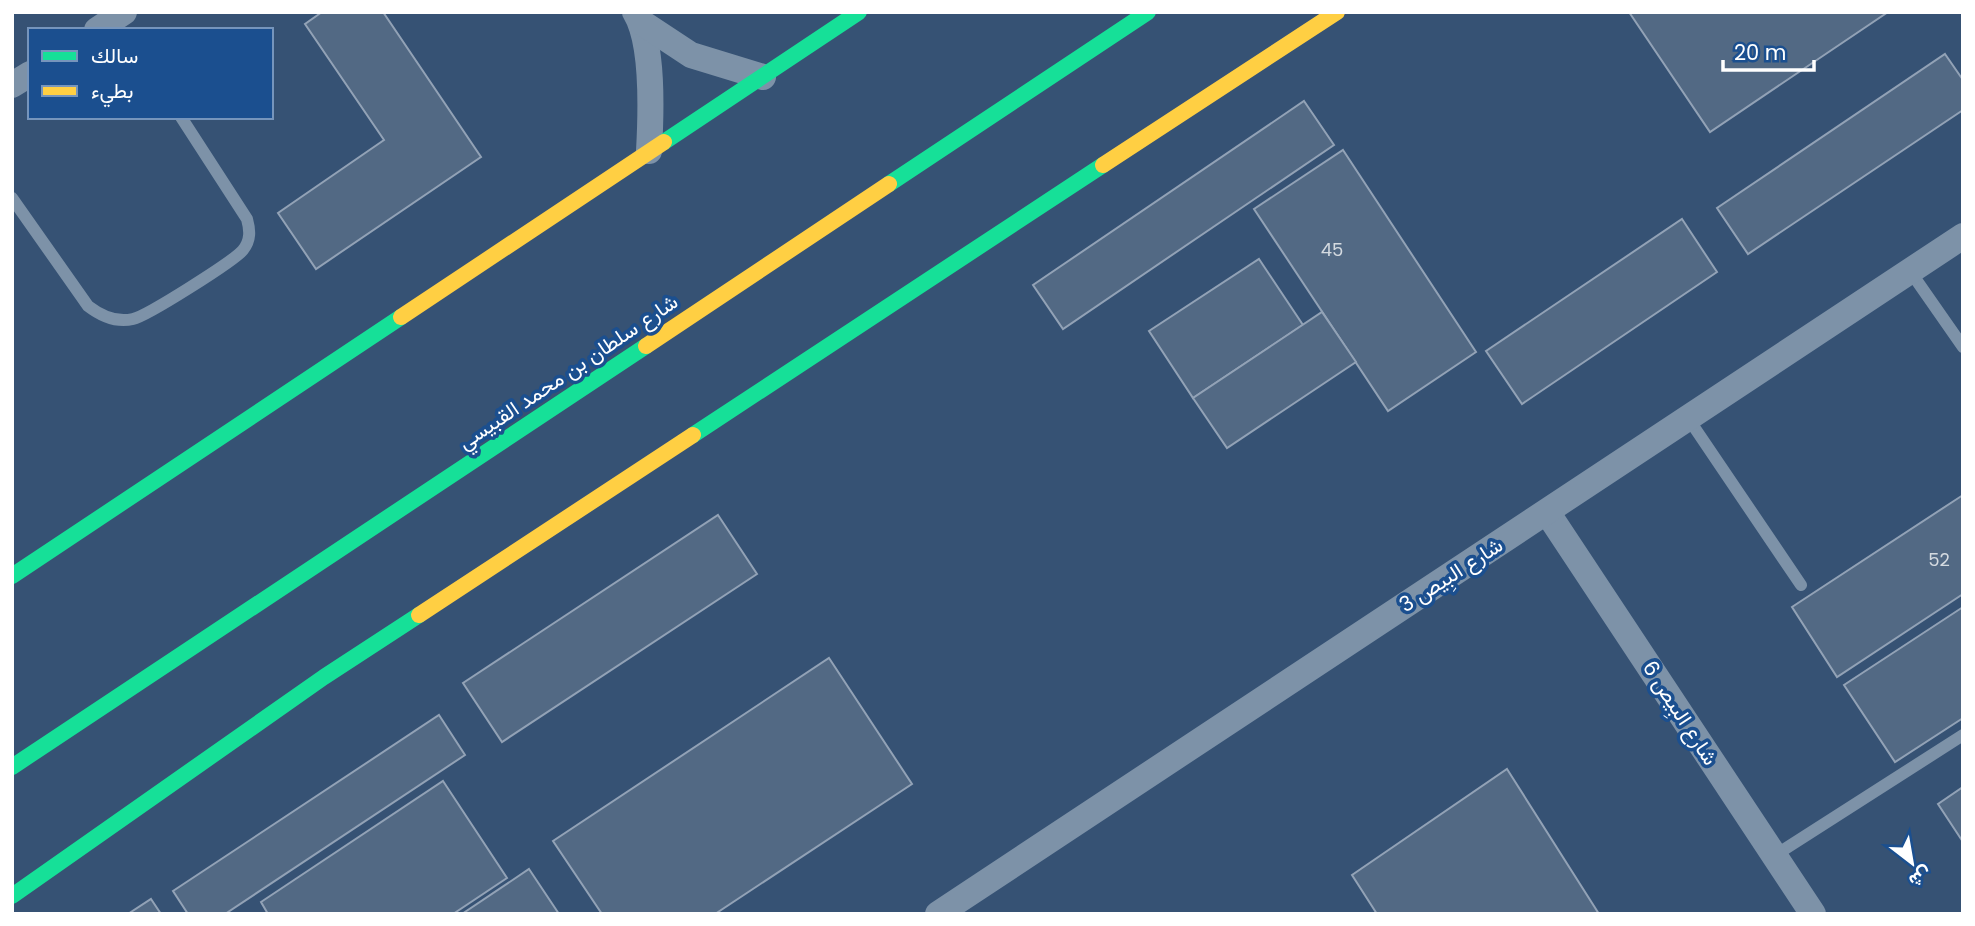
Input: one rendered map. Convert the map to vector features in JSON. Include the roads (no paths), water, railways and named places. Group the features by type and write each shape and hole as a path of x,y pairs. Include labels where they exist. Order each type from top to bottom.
{"main road":[{"path":"12,576 859,12"},
{"name":"شارع سلطان بن محمد القبيسي","path":"12,767 1148,12"},
{"path":"12,895 324,677 1337,12"}],"street":[{"path":"638,17 691,55 762,76"},
{"path":"638,17 651,90 649,151"},
{"path":"12,85 28,75"},
{"name":"شارع البِيص 3","path":"938,914 1962,238"},
{"name":"شارع البِيص 6","path":"1547,512 1813,914"}],"lane":[{"path":"12,198 88,306 98,314 121,320 145,315 238,255 249,239 247,219 182,119"},
{"path":"1910,271 1963,347"},
{"path":"1688,418 1801,585"},
{"path":"1774,856 1963,735"}]}
